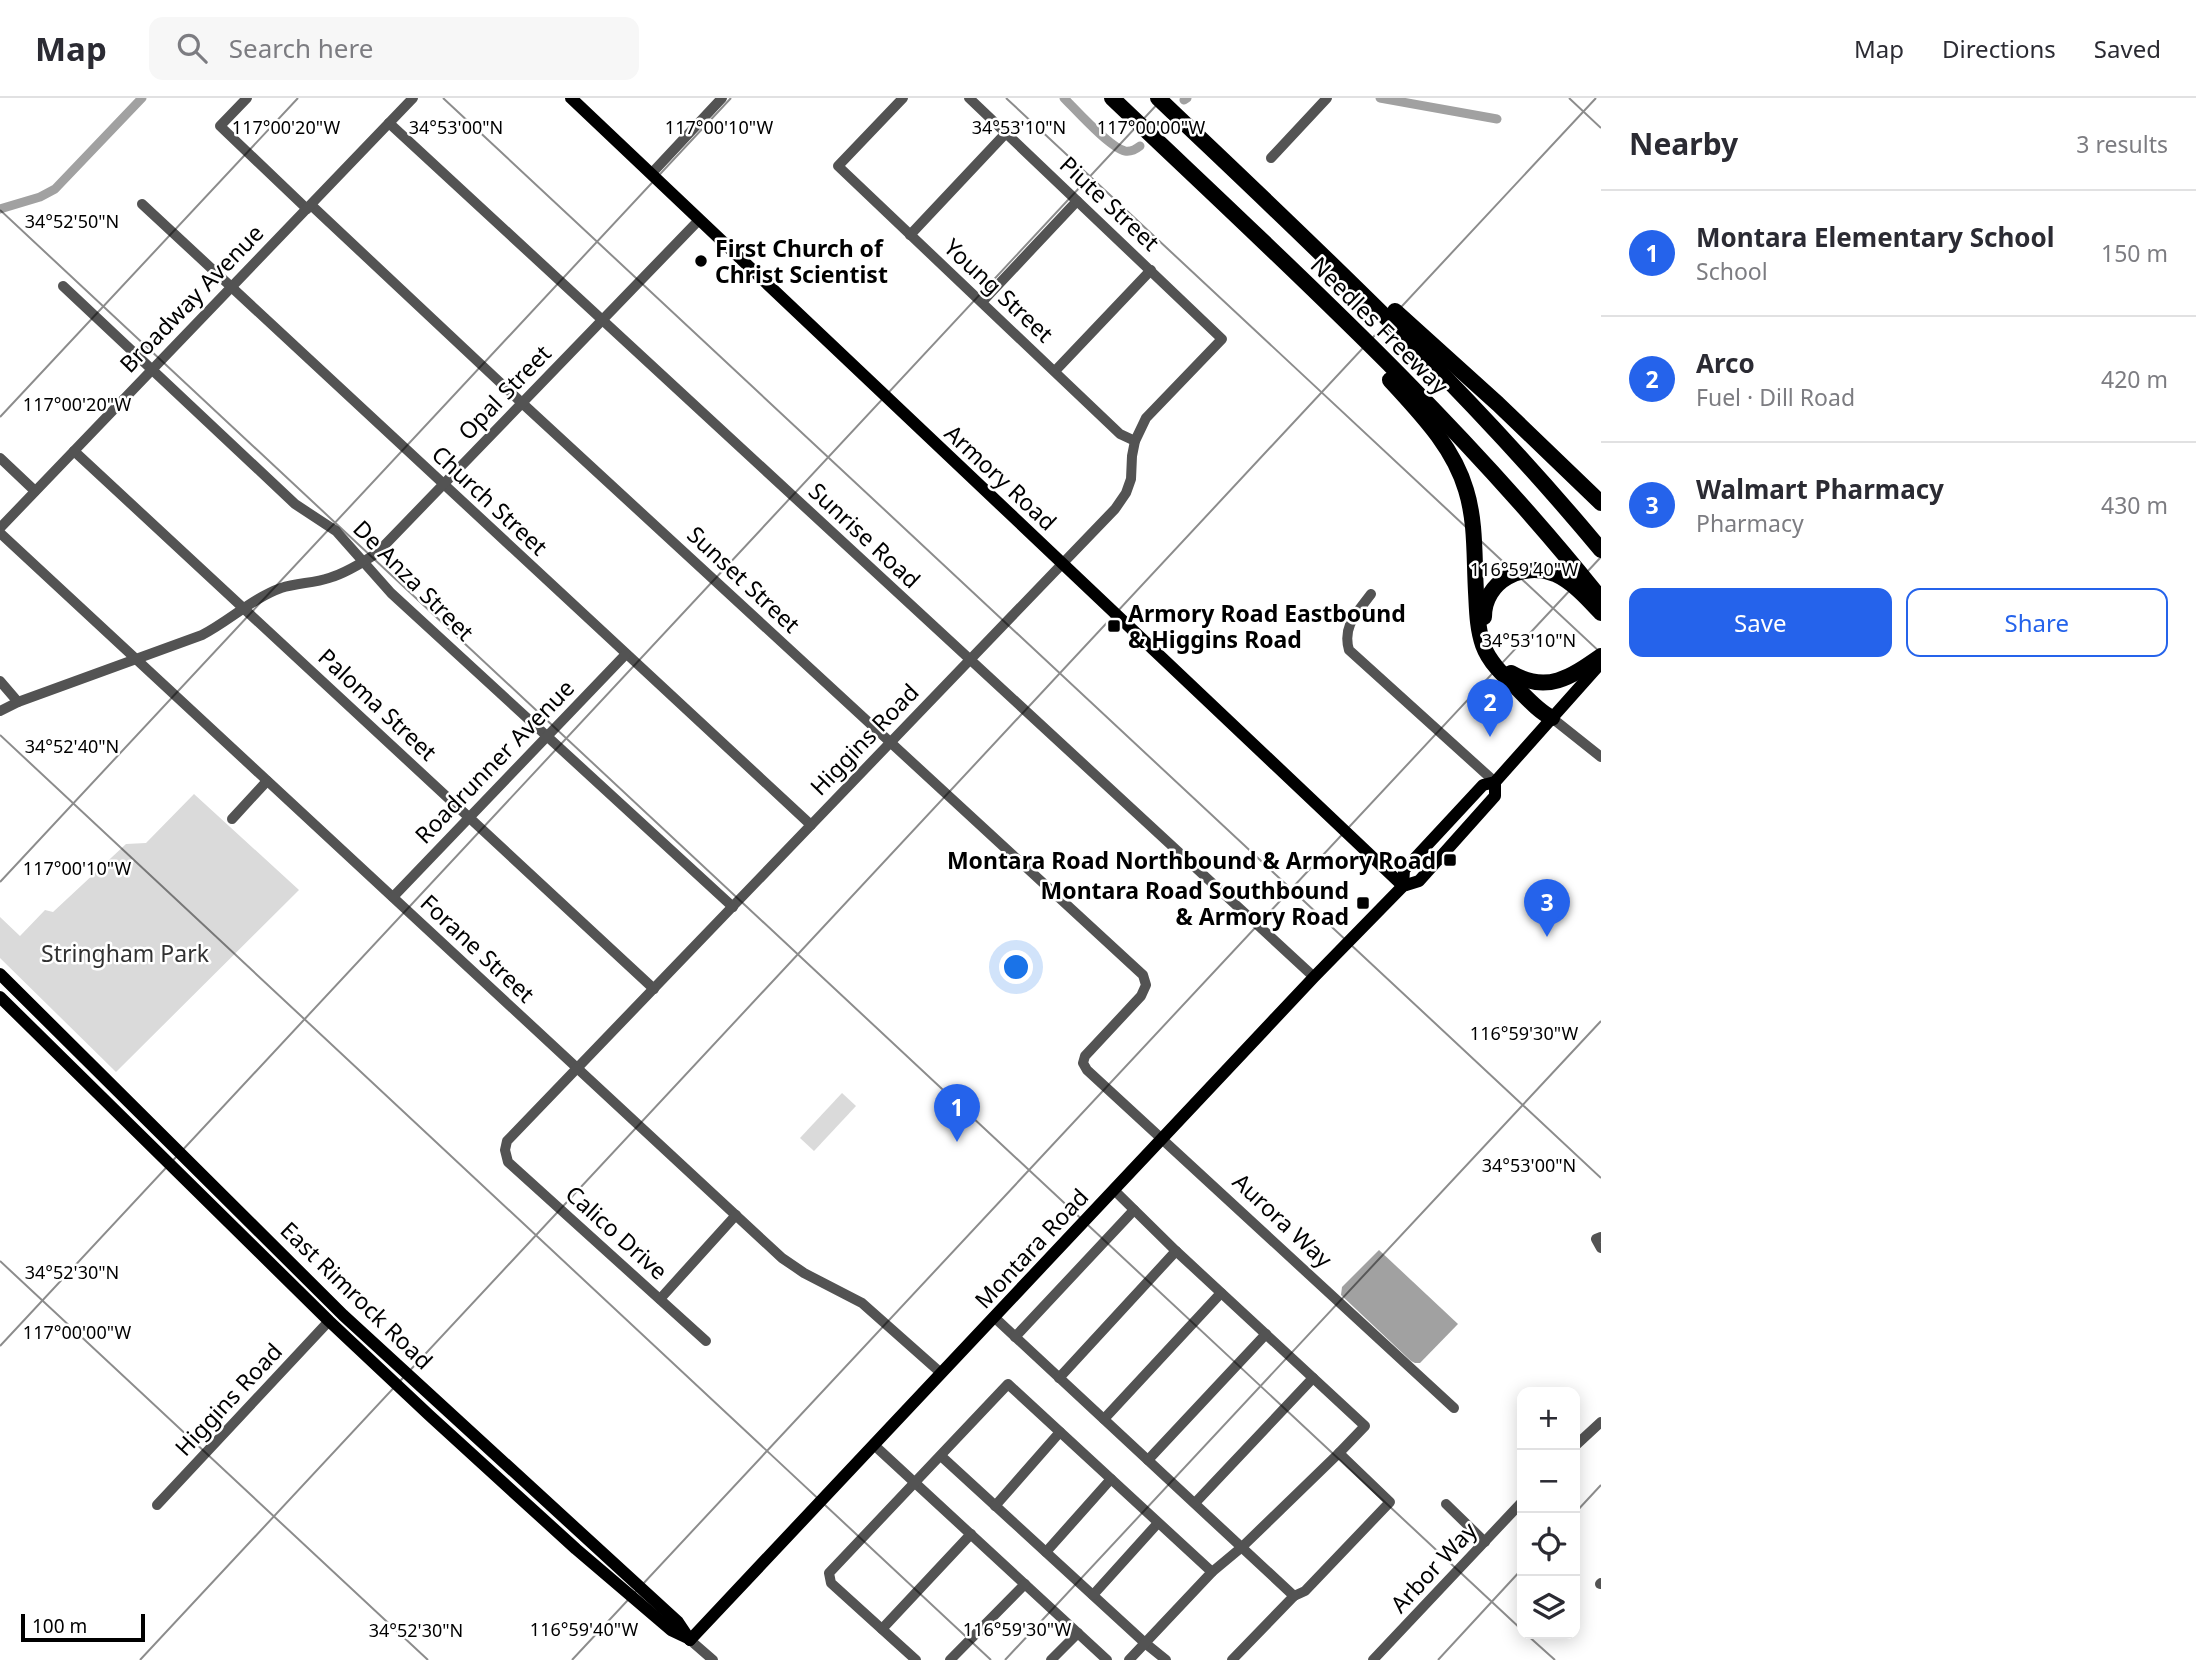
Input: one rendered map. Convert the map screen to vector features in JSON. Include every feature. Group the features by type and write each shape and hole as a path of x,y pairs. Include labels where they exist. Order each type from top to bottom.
{"highway":[{"name":"Needles Freeway","path":"1112,98 1453,430 1528,512 1601,599"},
{"name":"Needles Freeway","path":"1158,98 1413,342 1505,440 1601,550"},
{"path":"1265,200 1393,309 1498,404 1601,503"},
{"path":"1290,269 1407,398 1451,456 1467,492 1471,515 1479,630 1483,646 1502,674 1542,713 1552,718"},
{"path":"1552,718 1493,650 1484,622 1488,595 1507,577 1521,571 1535,570 1555,574 1574,587 1601,613"},
{"path":"1511,673 1531,683 1556,681 1581,670 1601,656"}],"main road":[{"name":"Armory Road","path":"570,98 1403,886"},
{"name":"Montara Road","path":"1403,886 1404,870 1483,785 1495,782 1601,663"},
{"name":"Montara Road","path":"690,1640 1314,977 1403,886 1419,881 1494,796 1495,782"},
{"name":"East Rimrock Road","path":"0,974 343,1315 678,1622 690,1640"},
{"name":"East Rimrock Road","path":"0,997 329,1321 576,1549 671,1630 690,1640"}],"street":[{"name":"Sunset Street","path":"247,98 220,126 1143,975 1146,985 1141,996 1085,1056 1083,1063"},
{"name":"Broadway Avenue","path":"0,530 151,369 413,98"},
{"path":"651,174 722,98"},
{"name":"Young Street","path":"903,98 838,166 1120,434 1135,441"},
{"name":"Piute Street","path":"969,98 1222,339"},
{"path":"1271,158 1327,98"},
{"name":"Sunrise Road","path":"389,123 1314,977"},
{"path":"910,234 1006,133"},
{"path":"982,302 1077,201"},
{"name":"Church Street","path":"142,204 811,825"},
{"name":"Opal Street","path":"0,711 202,635 264,596 282,588 329,579 363,562 390,541 699,220"},
{"path":"1055,371 1151,270"},
{"name":"De Anza Street","path":"63,286 295,504 336,531 391,593 733,907"},
{"name":"Higgins Road","path":"505,1150 507,1141 576,1068 1115,509 1131,480 1135,441 1146,418 1222,339"},
{"name":"Paloma Street","path":"74,451 654,989"},
{"path":"0,458 35,491"},
{"name":"Forane Street","path":"0,530 736,1216 793,1266 868,1307 941,1373"},
{"path":"1371,594 1354,617 1345,637 1349,650 1495,782"},
{"name":"Roadrunner Avenue","path":"393,897 626,654"},
{"path":"0,681 18,702"},
{"path":"1552,718 1601,757"},
{"path":"232,819 267,781"},
{"name":"Aurora Way","path":"1083,1063 1087,1070 1454,1408"},
{"name":"Calico Drive","path":"505,1150 508,1162 705,1342"},
{"path":"1114,1190 1365,1426 1242,1548 1212,1572 1129,1660"},
{"path":"1015,1336 1134,1210"},
{"path":"660,1299 736,1216"},
{"path":"1059,1378 1176,1251"},
{"path":"1104,1419 1221,1293"},
{"path":"994,1317 1294,1595"},
{"name":"Higgins Road","path":"157,1504 329,1321"},
{"path":"1148,1460 1266,1334"},
{"path":"1195,1503 1313,1378"},
{"path":"916,1660 831,1583 829,1573 1008,1384 1212,1572"},
{"path":"1580,1441 1601,1422"},
{"path":"995,1506 1060,1432"},
{"path":"874,1445 1107,1660"},
{"path":"1232,1660 1294,1595 1305,1591 1390,1502 1339,1453"},
{"path":"941,1456 1166,1660"},
{"path":"1046,1552 1111,1479"},
{"path":"1446,1504 1485,1542"},
{"name":"Arbor Way","path":"1373,1660 1517,1507"},
{"path":"1093,1595 1158,1523"},
{"path":"882,1629 971,1534"},
{"path":"950,1660 1025,1584"},
{"path":"1051,1660 1078,1633"},
{"name":"East Rimrock Road","path":"690,1640 713,1660"}],"green space":[{"name":"Stringham Park","path":"194,794 299,890 116,1072 0,958 0,917 20,936 45,910 53,912 126,844 146,843"},
{"path":"842,1093 856,1106 814,1151 800,1138"}],"shaded area":[{"path":"1379,1250 1458,1324 1420,1363 1411,1361 1341,1295 1342,1287"}],"waterway":[{"path":"0,209 40,197 55,189 142,98"},
{"path":"1064,98 1111,143 1125,151 1135,150 1140,146"},
{"path":"1380,98 1497,119"}],"place":[{"name":"First Church of Christ Scientist","path":"701,261"},
{"name":"Armory Road Eastbound & Higgins Road","path":"1114,626"},
{"name":"Arco","path":"1490,737"},
{"name":"Montara Road Northbound & Armory Road","path":"1450,860"},
{"name":"Montara Road Southbound & Armory Road","path":"1363,903"},
{"name":"Walmart Pharmacy","path":"1547,937"},
{"name":"Montara Elementary School","path":"957,1142"}]}
